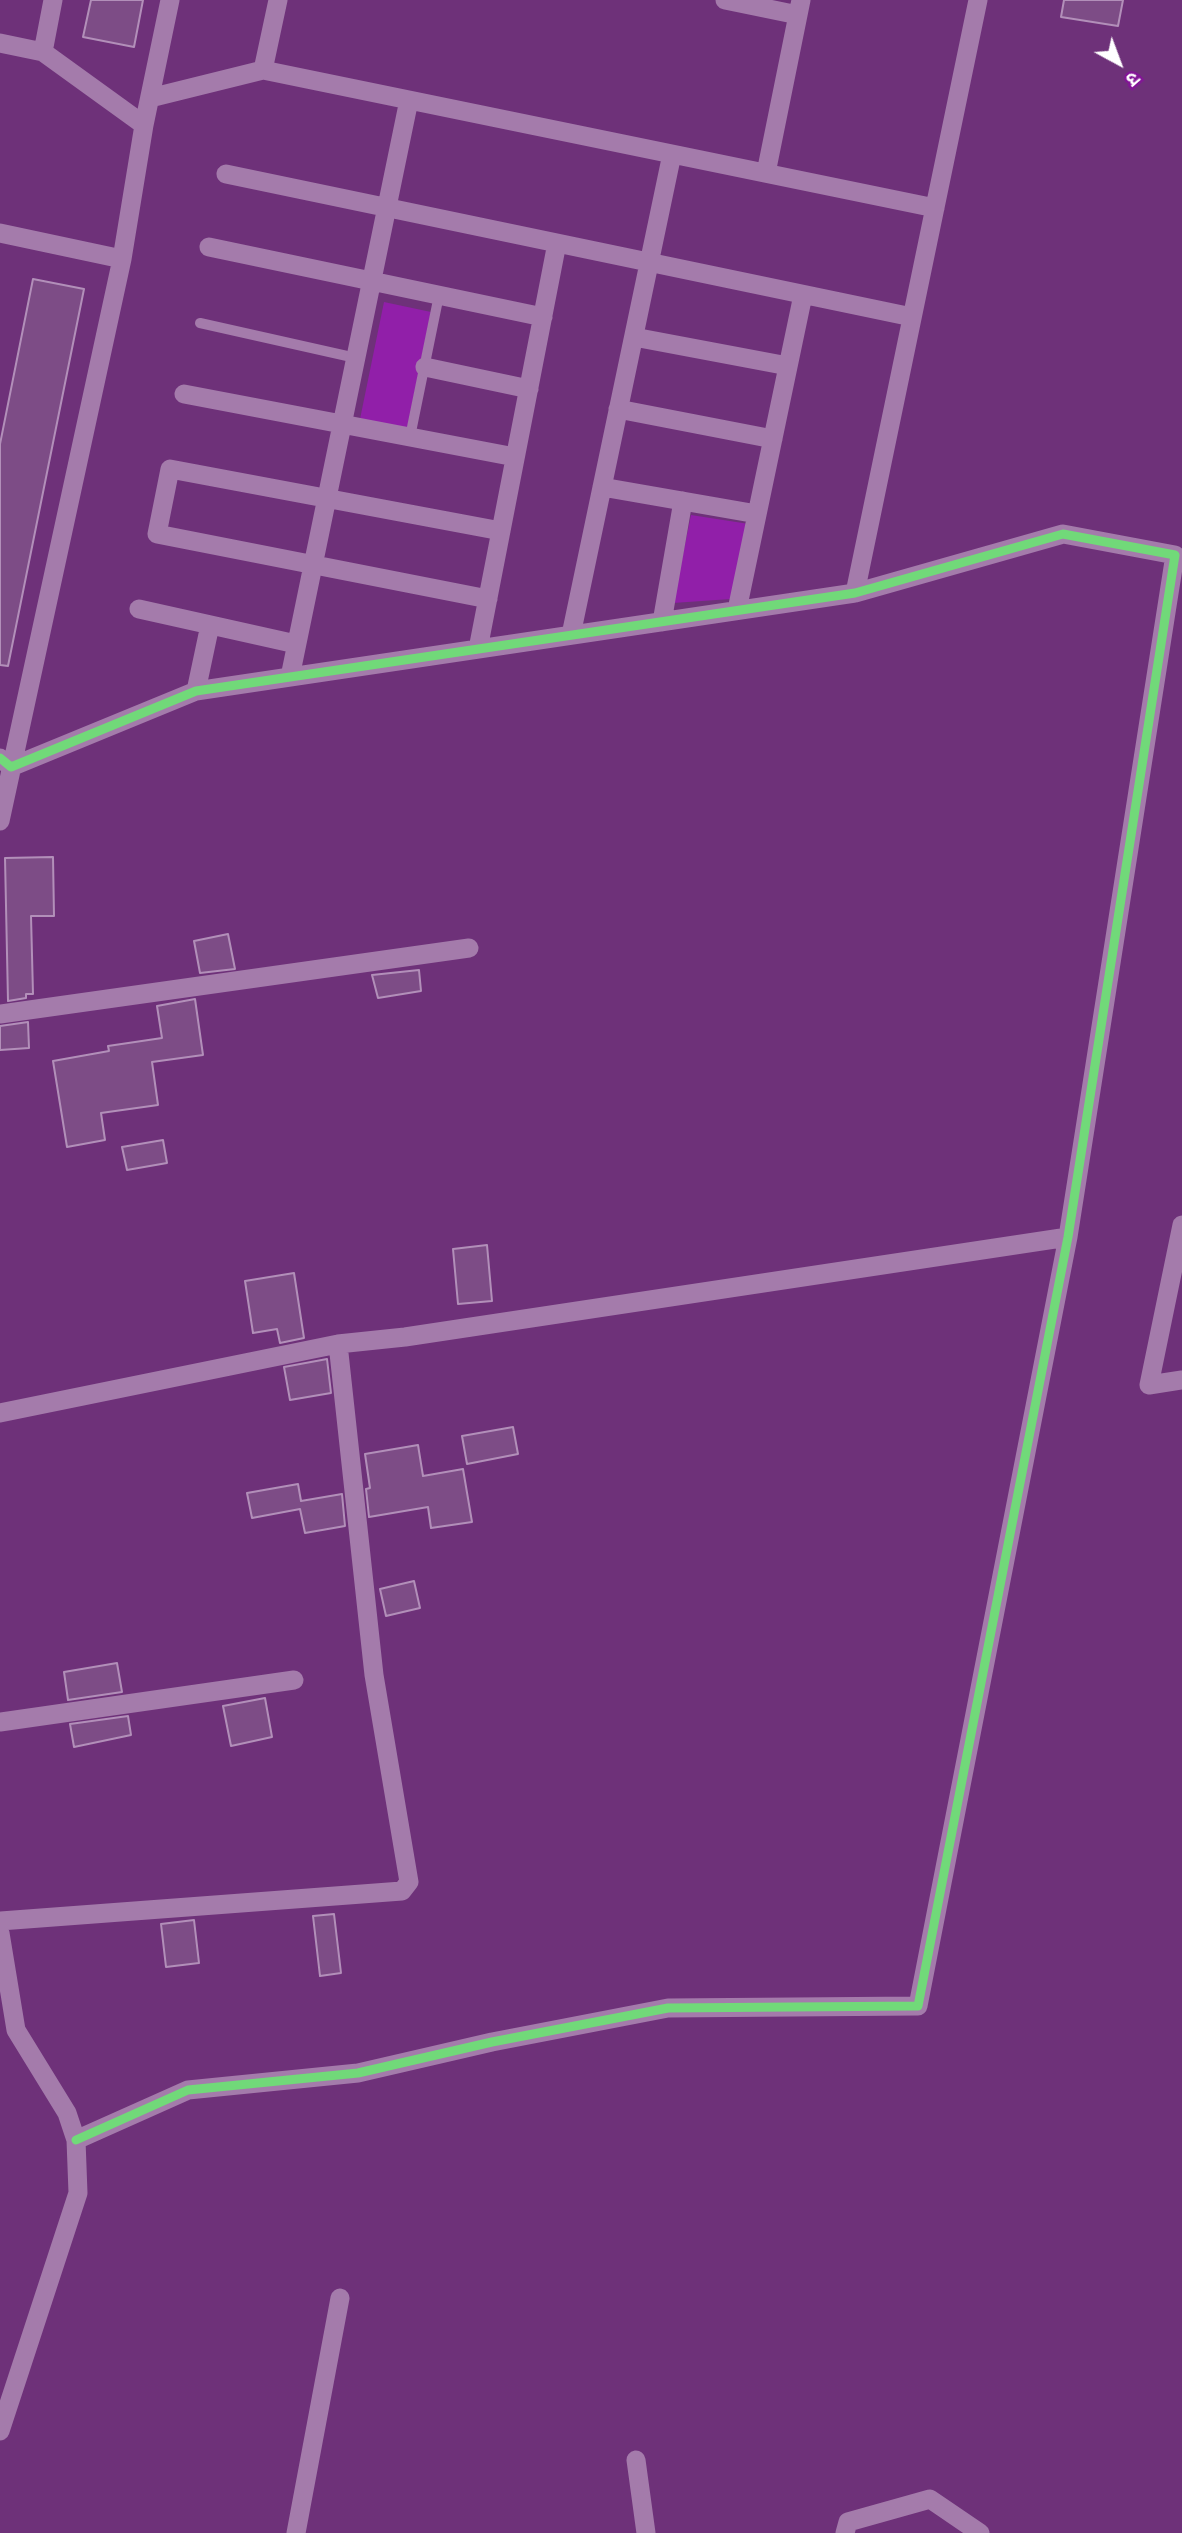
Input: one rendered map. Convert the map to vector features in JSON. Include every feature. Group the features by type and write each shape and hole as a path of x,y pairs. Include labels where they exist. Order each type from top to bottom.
{"street":[{"path":"43,52 53,0"},
{"path":"0,821 6,762 122,259 144,125 170,0"},
{"path":"263,70 278,0"},
{"path":"725,0 800,8 766,173"},
{"path":"855,593 978,0"},
{"path":"0,43 43,52 144,125"},
{"path":"150,98 263,70 935,208"},
{"path":"290,677 409,100"},
{"path":"571,635 672,154"},
{"path":"226,174 912,317"},
{"path":"0,235 122,259"},
{"path":"478,649 557,243"},
{"path":"209,247 543,317"},
{"path":"737,610 803,295"},
{"path":"634,337 788,366"},
{"path":"425,367 529,390"},
{"path":"184,394 515,457"},
{"path":"618,409 773,439"},
{"path":"488,599 157,534 170,470 501,531"},
{"path":"602,487 757,514"},
{"path":"662,622 683,502"},
{"path":"6,762 196,691 855,593 1063,534 1175,555 1068,1237 918,2006 668,2008 492,2042 358,2073 188,2090 76,2140"},
{"path":"139,609 296,644"},
{"path":"196,691 211,625"},
{"path":"0,1014 469,948"},
{"path":"1182,1225 1149,1385 1182,1380"},
{"path":"0,1413 338,1344 405,1337 1068,1237"},
{"path":"0,1921 402,1891 409,1882 374,1675 338,1344"},
{"path":"0,1722 294,1680"},
{"path":"0,1933 16,2030 67,2113 76,2140 78,2193 0,2431"},
{"path":"296,2533 340,2298"},
{"path":"635,2460 646,2533"},
{"path":"845,2533 848,2522 930,2498 980,2533"}],"lane":[{"path":"410,437 439,295"},
{"path":"200,323 356,358"}],"shaded area":[{"path":"384,302 431,312 407,429 360,419"},
{"path":"691,515 749,524 731,599 673,603"}],"building":[{"path":"91,0 143,0 134,47 83,37"},
{"path":"1064,0 1123,0 1118,26 1061,17"},
{"path":"33,279 84,289 8,666 0,665 0,444"},
{"path":"53,857 54,916 31,916 33,994 8,1001 5,858"},
{"path":"228,934 235,969 200,973 194,941"},
{"path":"419,970 421,991 378,998 372,975"},
{"path":"195,999 203,1055 152,1062 158,1105 101,1113 105,1140 67,1147 53,1061 109,1051 108,1046 162,1038 157,1006"},
{"path":"28,1022 29,1048 0,1050 0,1026"},
{"path":"163,1140 167,1163 127,1170 122,1147"},
{"path":"487,1245 492,1301 458,1304 453,1249"},
{"path":"294,1273 304,1338 280,1343 277,1329 253,1333 245,1281"},
{"path":"327,1359 331,1393 290,1400 284,1367"},
{"path":"513,1427 518,1454 467,1464 462,1436"},
{"path":"418,1445 423,1476 463,1469 472,1522 431,1528 428,1507 369,1517 366,1489 370,1488 365,1454"},
{"path":"298,1484 301,1501 342,1494 345,1526 305,1533 300,1509 252,1518 247,1493"},
{"path":"414,1581 420,1608 386,1616 380,1589"},
{"path":"117,1663 122,1692 68,1700 64,1672"},
{"path":"265,1698 272,1737 231,1746 223,1706"},
{"path":"128,1716 131,1735 74,1747 70,1724"},
{"path":"334,1914 341,1973 320,1976 313,1916"},
{"path":"194,1920 199,1963 166,1967 161,1924"}],"cycle path":[{"path":"0,758 11,767 196,691 855,593 1063,534 1175,555 1068,1237 918,2006 668,2008 492,2042 358,2073 188,2090 76,2140"}]}
